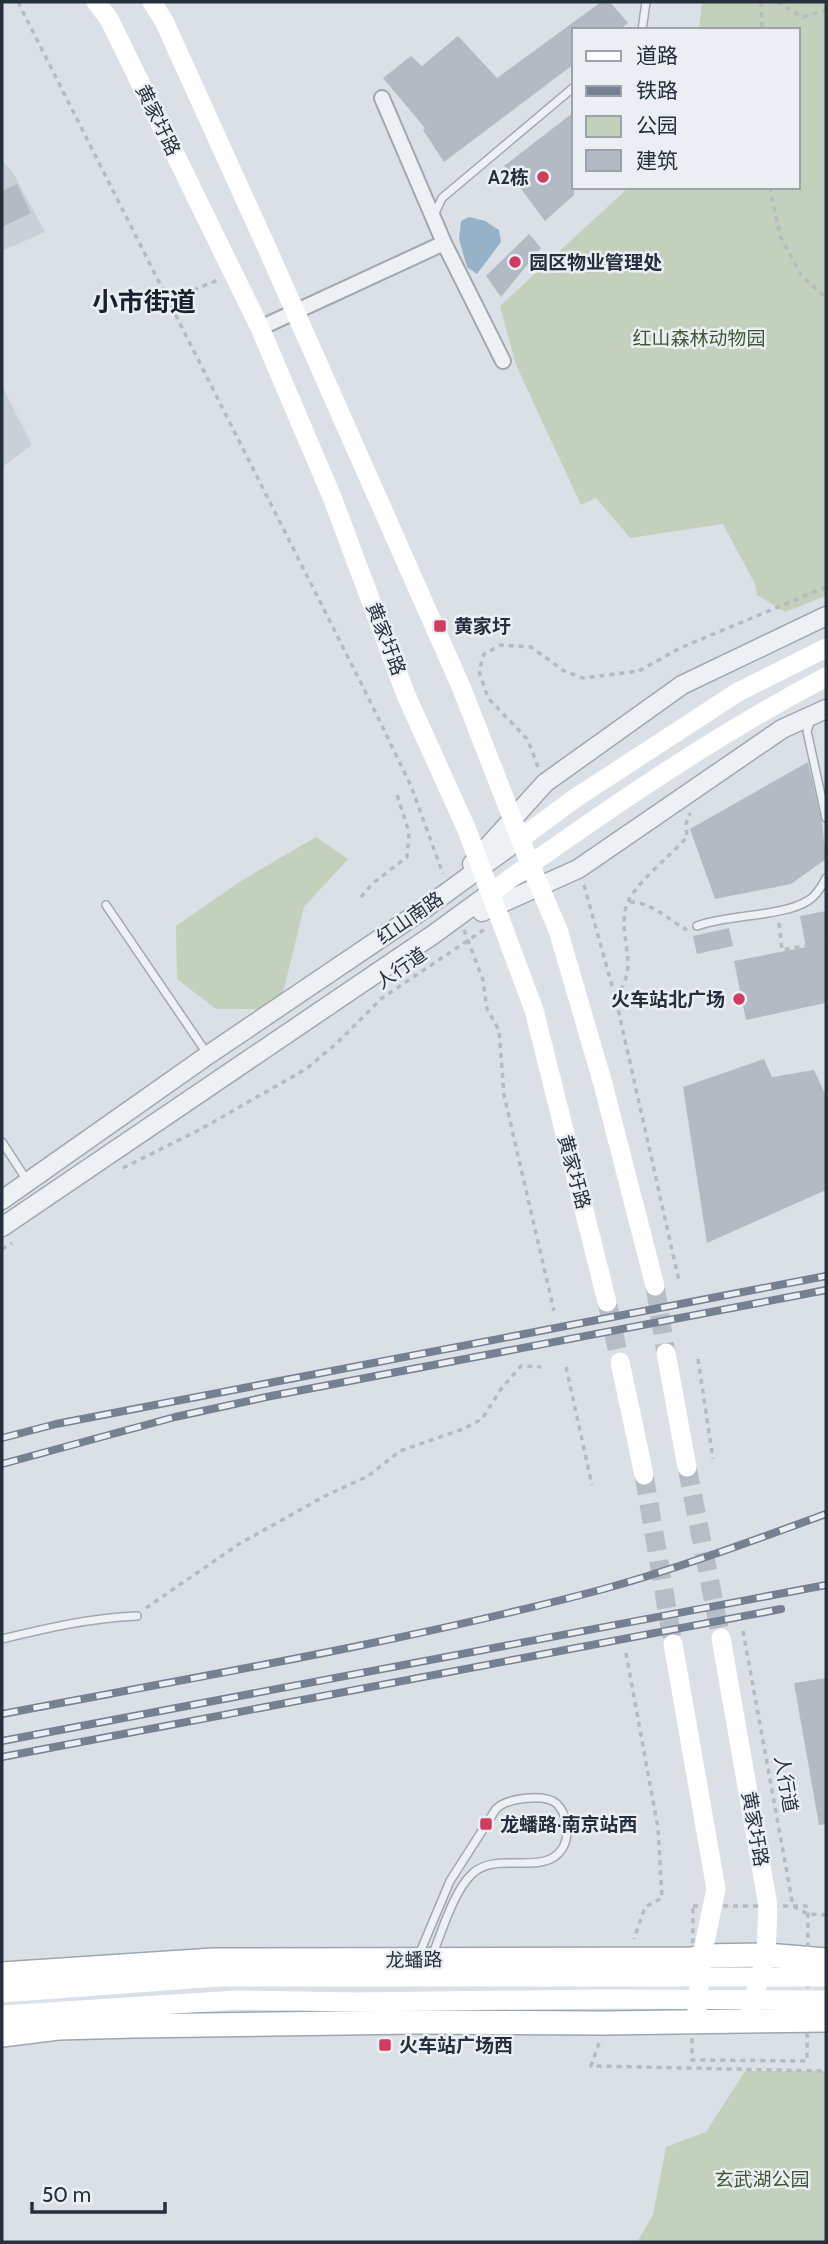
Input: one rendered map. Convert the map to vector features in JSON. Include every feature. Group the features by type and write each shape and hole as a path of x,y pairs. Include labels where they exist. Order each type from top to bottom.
{"main road":[{"name":"黄家圩路","path":"96,2 114,31 260,328 332,497 406,695 461,816 534,1010 607,1302"},
{"path":"152,2 164,21 296,313 462,689 558,930 600,1071 655,1286"},
{"path":"520,839 574,799 738,692 826,648"},
{"name":"红山南路","path":"495,907 530,864 701,750 774,704 826,677"},
{"path":"666,1353 687,1467"},
{"path":"620,1362 643,1475"},
{"name":"黄家圩路","path":"721,1638 768,1906 766,1955 748,2020"},
{"path":"673,1644 716,1889 702,1956 696,2021"},
{"name":"龙蟠路","path":"2,1974 213,1960 693,1959 702,1956 766,1955 826,1960"},
{"name":"龙蟠路","path":"2,1993 218,1977 826,1977"},
{"path":"2,2015 237,2000 826,2000"},
{"path":"2,2035 58,2028 134,2026 826,2020"}],"street":[{"path":"382,98 444,243 503,361"},
{"path":"260,328 444,243"},
{"path":"479,863 512,819 545,783 682,685 826,616"},
{"path":"434,934 465,931 495,907 578,869 782,729 819,713"},
{"path":"479,863 520,839"},
{"name":"红山南路","path":"2,1200 208,1055 452,889 479,863"},
{"name":"红山南路","path":"7,1235 434,934 495,907"},
{"path":"766,1955 826,1950"},
{"path":"748,2020 826,2031"}],"lane":[{"path":"642,28 646,2"},
{"path":"435,213 442,198 572,90"},
{"path":"819,713 807,732 826,818"},
{"path":"697,926 714,920 777,911 809,901 826,878"},
{"path":"106,905 208,1055"},
{"path":"2,1142 28,1182"},
{"path":"2,1639 64,1623 101,1617 137,1616"},
{"path":"512,1799 548,1800 557,1804 563,1814 567,1837 563,1848 556,1856 538,1862 484,1865 473,1872 462,1885 424,1960 450,1881 496,1809 503,1802 512,1799"}],"path":[{"path":"18,2 368,697 411,786 452,889"},
{"path":"761,2 762,28"},
{"path":"777,2 803,17 826,10"},
{"path":"770,189 780,236 801,275 826,298"},
{"path":"361,897 372,884 407,857 409,832 396,792"},
{"path":"616,1000 628,972 623,931 626,905 639,883 673,854 687,837 686,824 690,813"},
{"path":"630,902 635,901 660,912 689,931 697,926"},
{"name":"人行道","path":"119,1170 201,1129 306,1069 337,1043 382,998 495,907"},
{"path":"777,911 782,950 826,942"},
{"path":"465,931 483,980 487,1009 499,1030 504,1095 554,1311"},
{"path":"2,1249 7,1235"},
{"path":"698,1360 713,1460"},
{"path":"137,1616 239,1544 325,1496 368,1476 400,1451 463,1429 482,1419 501,1389 521,1366 541,1367"},
{"path":"566,1367 592,1485"},
{"name":"人行道","path":"743,1631 793,1906 808,1914 826,1915"},
{"path":"626,1654 658,1828 662,1898 645,1907 628,1959"},
{"path":"606,2023 591,2066 826,2071"}],"shaded area":[{"path":"2,161 12,171 45,232 2,251"},
{"path":"2,386 32,445 2,467"}],"green space":[{"name":"红山森林动物园","path":"702,2 826,2 826,596 785,612 757,595 755,584 723,524 630,538 596,498 581,505 516,365 500,306 627,189 800,189 800,28 699,28"},
{"path":"316,837 348,859 304,907 279,1009 216,1009 177,979 176,926 241,881"},
{"name":"玄武湖公园","path":"745,2071 826,2071 826,2242 637,2242 653,2215 666,2147 706,2132"}],"water":[{"path":"469,217 485,221 499,230 501,242 477,274 467,267 459,239 461,221"}],"building":[{"path":"601,2 610,2 628,23 622,28 572,28 572,66 444,162 423,130 425,128 383,78 411,56 422,66 458,36 497,78"},
{"name":"A2栋","path":"572,114 574,195 545,221 504,166"},
{"path":"17,184 31,213 2,227 2,191"},
{"name":"园区物业管理处","path":"529,234 541,248 501,297 486,276"},
{"path":"808,762 822,822 826,859 791,884 715,899 690,829"},
{"path":"826,911 826,1003 746,1020 734,961 806,947 800,916"},
{"path":"729,928 733,946 697,954 693,936"},
{"path":"764,1059 772,1077 814,1070 826,1096 826,1190 707,1243 683,1087"},
{"path":"826,1678 826,1824 819,1825 794,1683"}],"tunnel":[{"path":"655,1286 666,1353"},
{"path":"607,1302 620,1362"},
{"path":"687,1467 721,1638"},
{"path":"644,1475 673,1644"}],"railway":[{"path":"2,1438 56,1424 826,1276"},
{"path":"2,1464 175,1417 271,1396 826,1290"},
{"path":"2,1714 302,1657 526,1609 657,1573 826,1514"},
{"path":"2,1741 826,1585"},
{"path":"2,1757 781,1609"}],"place":[{"name":"A2栋","path":"543,177"},
{"name":"园区物业管理处","path":"515,262"},
{"name":"黄家圩","path":"440,626"},
{"name":"火车站北广场","path":"739,999"},
{"name":"龙蟠路·南京站西","path":"486,1824"},
{"name":"火车站广场西","path":"385,2045"}],"district":[{"name":"小市街道","path":"144,302"}]}
